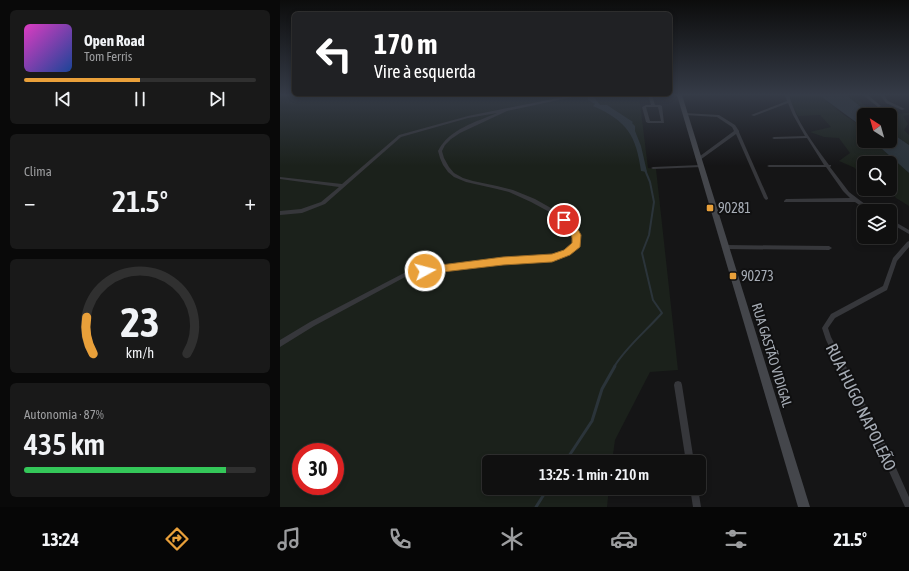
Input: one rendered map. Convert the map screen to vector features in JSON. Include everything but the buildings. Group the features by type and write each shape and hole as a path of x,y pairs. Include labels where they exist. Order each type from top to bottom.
{"street":[{"path":"280,213 302,211 317,206 344,186 400,136 462,119"},
{"path":"280,344 312,324 358,301 406,274 503,261 552,258 567,253 576,244 577,235 572,226 551,210 523,196 503,189 463,180 455,176 446,166 440,151 446,141 468,127 487,119"},
{"path":"647,119 648,122 663,122 663,119"},
{"name":"RUA GASTÃO VIDIGAL","path":"686,119 804,507"},
{"path":"724,119 729,121 737,131 766,198"},
{"path":"797,119 846,191 862,204"},
{"path":"653,168 699,163 737,131"},
{"path":"774,138 808,136"},
{"path":"769,166 829,166"},
{"path":"280,178 344,186"},
{"path":"786,201 856,200"},
{"path":"897,225 909,232"},
{"name":"RUA HUGO NAPOLEÃO","path":"909,243 895,260 885,288 833,316 825,328 828,338 881,444 909,507"},
{"path":"725,247 829,248"},
{"path":"678,385 689,455"},
{"path":"695,495 697,507"}],"shaded area":[{"path":"280,119 642,119 648,168 656,169 678,370 650,372 615,440 613,455 482,455 482,495 608,495 607,507 280,507"},
{"path":"616,119 628,119 633,122 632,123 635,126 635,131 641,146 647,172 641,171 639,158 633,139 622,124"},
{"path":"823,119 850,119 857,123 857,148 881,148 890,156 857,156 857,172 855,168 839,161 850,153 839,138 824,137 810,132 831,127"},
{"path":"851,119 857,119 857,123"},
{"path":"897,119 905,119 908,124 904,130 909,135 909,145 897,137"},
{"path":"897,137 909,145 909,173 897,162 897,156 890,156 881,148 897,148"},
{"path":"897,162 909,173 909,206 894,196 897,196"}],"waterway":[{"path":"614,367 630,346 662,313 653,300 642,253 649,235 654,202 650,182 645,170"},
{"path":"570,455 592,421 602,389 615,366"},
{"path":"536,507 544,495"}],"place":[{"name":"90281","path":"710,208"},
{"name":"90273","path":"733,276"}],"route":[{"path":"425,271 503,261 552,258 567,253 576,244 577,235 572,226 564,220"}]}
